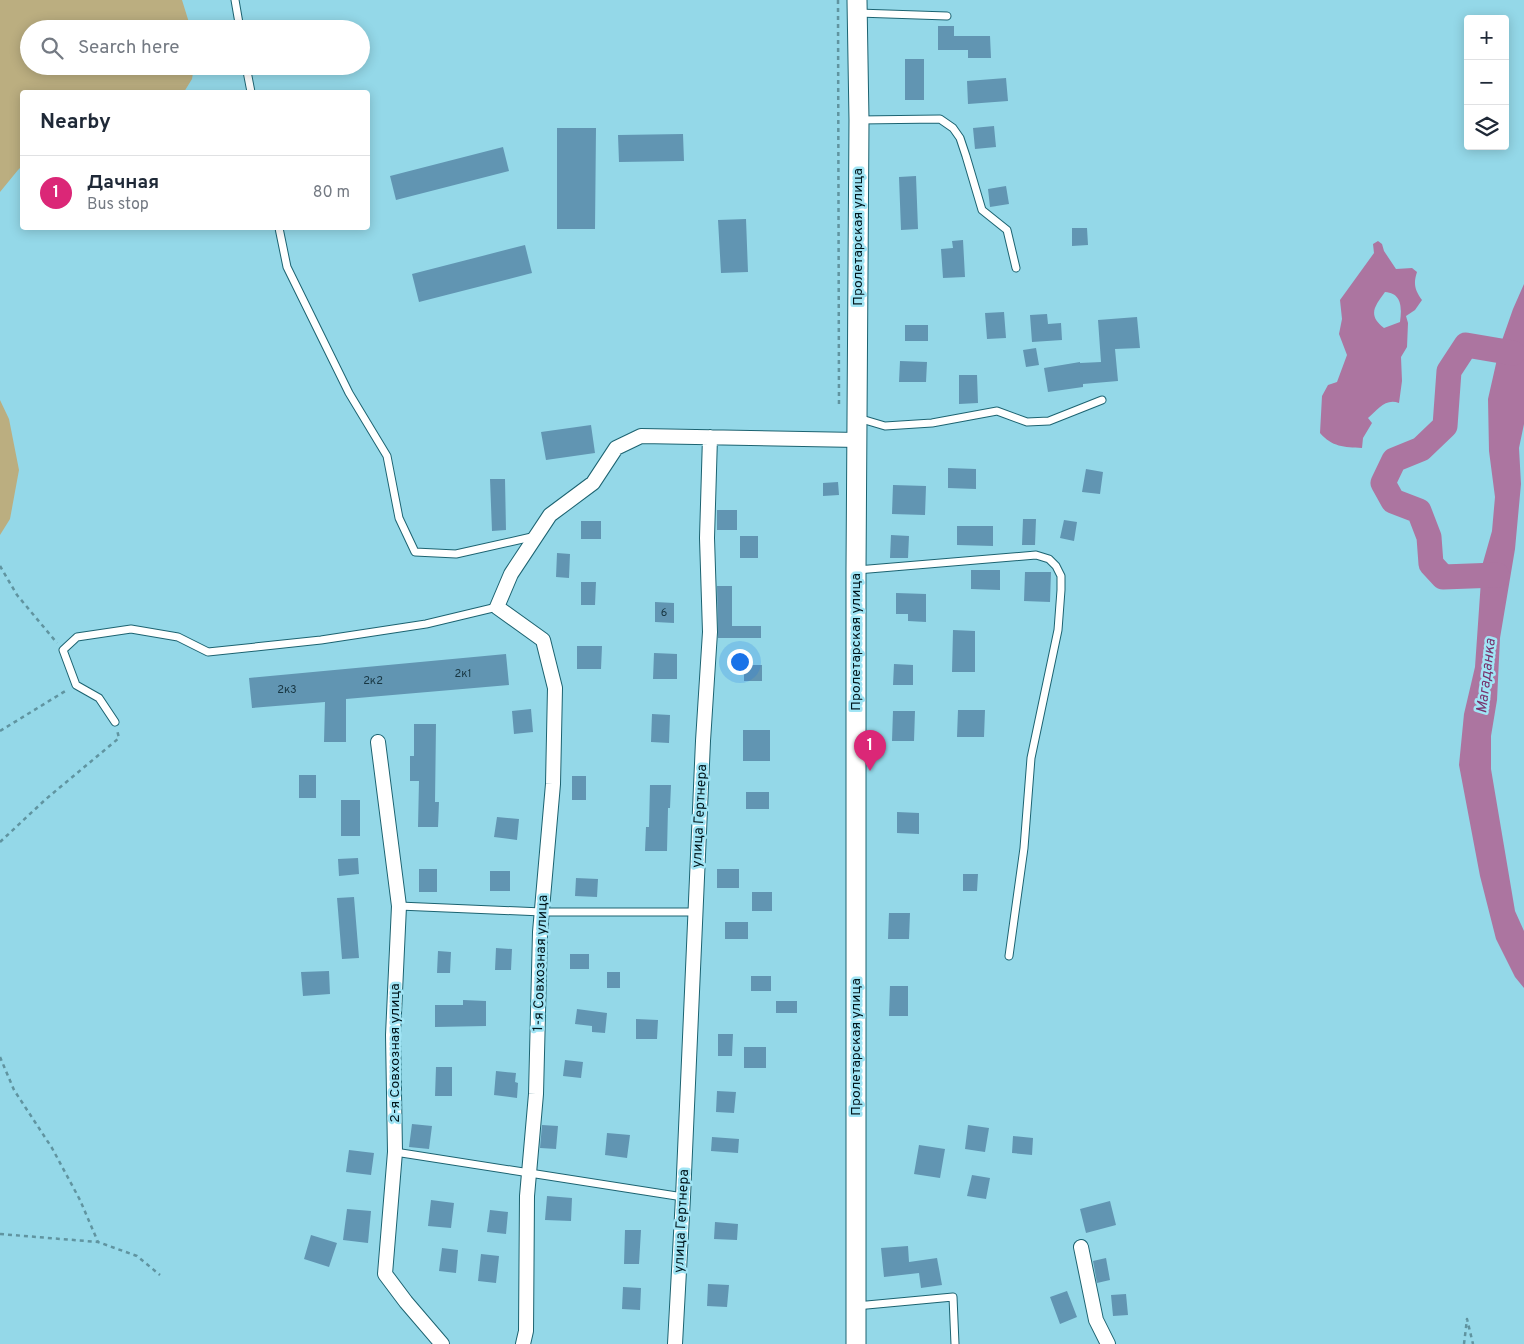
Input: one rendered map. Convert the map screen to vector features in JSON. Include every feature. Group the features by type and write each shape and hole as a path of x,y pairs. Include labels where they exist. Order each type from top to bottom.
{"main road":[{"name":"Пролетарская улица","path":"856,1344 858,7"}],"street":[{"path":"497,607 511,574 550,515 593,483 616,448 641,436 858,440"},
{"name":"улица Гертнера","path":"675,1344 684,1197 695,912 710,632 707,538 710,437"},
{"name":"1-я Совхозная улица","path":"497,607 543,640 555,688 553,784 542,912 536,1094 527,1196 526,1331 523,1344"},
{"name":"2-я Совхозная улица","path":"378,742 399,906 393,1035 395,1152 385,1274 442,1344"},
{"path":"1082,1247 1096,1320 1108,1344"}],"lane":[{"path":"235,0 238,20"},
{"path":"858,7 947,16"},
{"path":"248,75 251,90"},
{"path":"859,120 940,119 953,128 960,138 982,210 1007,230 1016,268"},
{"path":"279,230 287,267 349,393 388,456 399,518 414,552 456,554 536,536"},
{"path":"858,418 885,426 932,423 997,411 1027,422 1049,421 1102,400"},
{"path":"856,570 1036,554 1049,559 1056,566 1061,576 1058,630 1031,758 1024,848 1009,956"},
{"path":"114,722 99,698 76,685 63,650 77,637 131,629 178,637 208,652 321,640 426,624 497,607"},
{"path":"399,906 542,912 695,912"},
{"path":"395,1152 684,1197"},
{"path":"856,1306 953,1297 955,1344"}],"path":[{"path":"0,566 18,595 63,650"},
{"path":"0,731 76,685"},
{"path":"0,842 46,799 119,738 114,722"},
{"path":"0,1057 14,1090 52,1148 80,1200 98,1242"},
{"path":"0,1234 98,1242 137,1256 160,1275"},
{"path":"1464,1344 1467,1319 1473,1344"}],"shaded area":[{"path":"0,0 182,0 188,20 20,20 20,75 193,75 185,90 20,90 20,168 0,192"},
{"path":"0,400 9,419 19,470 10,519 0,535"}],"water":[{"path":"1378,241 1382,244 1384,251 1396,269 1412,268 1417,272 1415,287 1422,300 1415,310 1406,316 1408,323 1407,347 1401,357 1402,381 1399,403 1386,403 1368,418 1372,423 1363,438 1362,448 1344,447 1334,444 1320,433 1322,396 1328,385 1337,382 1347,355 1339,334 1342,319 1340,300 1374,253 1373,244","holes":["1385,292 1391,293 1400,302 1400,322 1384,328 1376,319 1374,310"]},
{"name":"Магаданка","path":"1524,284 1524,424 1519,448 1521,484 1515,549 1500,638 1497,700 1491,736 1491,769 1515,911 1524,931 1524,988 1515,977 1496,939 1480,876 1459,765 1464,714 1475,667 1482,566 1492,531 1495,497 1489,451 1488,399 1500,346"}],"building":[{"path":"938,26 954,26 954,36 990,36 991,58 968,58 968,50 938,50"},
{"path":"905,59 924,59 924,100 905,100"},
{"path":"1006,78 1008,101 968,104 967,81"},
{"path":"994,126 996,147 975,149 973,128"},
{"path":"557,128 596,128 595,229 557,229"},
{"path":"683,134 684,161 619,162 618,135"},
{"path":"503,147 509,171 396,200 390,176"},
{"path":"916,176 918,229 901,230 899,177"},
{"path":"1006,186 1009,204 990,207 988,189"},
{"path":"746,219 748,272 721,273 718,220"},
{"path":"1072,228 1087,228 1088,245 1072,246"},
{"path":"963,240 965,277 943,278 941,249 953,248 952,241"},
{"path":"525,245 532,273 419,302 412,274"},
{"path":"1004,312 1006,338 987,339 985,313"},
{"path":"1047,314 1048,324 1061,323 1062,340 1032,342 1030,315"},
{"path":"1137,317 1140,348 1115,349 1118,381 1083,384 1083,387 1048,392 1044,368 1080,362 1101,362 1098,320"},
{"path":"905,325 928,325 928,341 905,341"},
{"path":"1036,348 1039,365 1026,367 1023,350"},
{"path":"900,361 927,362 926,382 899,382"},
{"path":"959,375 977,375 978,403 959,404"},
{"path":"591,425 595,453 546,460 541,432"},
{"path":"948,468 976,469 976,489 948,488"},
{"path":"1086,469 1103,472 1100,494 1082,492"},
{"path":"490,479 505,479 506,530 492,531"},
{"path":"838,482 839,495 823,496 823,483"},
{"path":"893,485 926,486 925,515 892,514"},
{"path":"717,510 737,510 737,530 717,530"},
{"path":"1023,519 1036,519 1035,545 1022,545"},
{"path":"1064,520 1077,522 1074,541 1060,538"},
{"path":"581,521 601,521 601,539 581,539"},
{"path":"957,526 993,526 993,546 957,545"},
{"path":"891,535 909,536 908,558 890,558"},
{"path":"740,536 758,536 758,558 740,558"},
{"path":"557,553 570,554 569,578 556,577"},
{"path":"971,570 1000,570 1000,590 971,589"},
{"path":"1025,572 1051,572 1050,602 1024,601"},
{"path":"581,582 596,582 595,605 581,605"},
{"path":"717,586 732,586 732,626 761,626 761,638 718,638"},
{"path":"896,593 926,594 926,622 908,621 908,614 896,614"},
{"path":"655,602 674,603 674,623 655,622"},
{"path":"953,630 975,631 975,672 952,672"},
{"path":"577,646 602,646 601,669 577,669"},
{"path":"654,653 677,654 677,679 653,679"},
{"path":"506,654 509,685 346,699 346,742 324,742 325,702 252,708 249,678"},
{"path":"894,664 913,665 913,685 893,685"},
{"path":"744,665 762,665 762,681 744,681"},
{"path":"531,709 533,732 514,734 512,711"},
{"path":"958,710 985,710 984,737 957,737"},
{"path":"893,711 915,711 914,741 892,741"},
{"path":"652,714 670,715 669,743 651,742"},
{"path":"414,724 436,724 435,802 439,802 438,827 418,827 419,781 410,781 410,756 414,756"},
{"path":"743,730 770,730 770,761 743,761"},
{"path":"299,775 316,775 316,798 299,798"},
{"path":"572,776 586,776 586,800 572,800"},
{"path":"650,785 671,785 670,808 668,808 667,851 645,851 646,827 649,827"},
{"path":"746,792 769,792 769,809 746,809"},
{"path":"341,800 360,800 360,836 341,836"},
{"path":"897,812 919,813 919,834 897,833"},
{"path":"497,817 519,819 517,840 494,837"},
{"path":"358,858 359,874 339,876 338,859"},
{"path":"419,869 437,869 437,892 419,892"},
{"path":"717,869 739,869 739,888 717,888"},
{"path":"490,871 510,871 510,891 490,891"},
{"path":"963,874 978,874 977,891 963,891"},
{"path":"576,878 598,879 597,897 575,896"},
{"path":"752,892 772,892 772,911 752,911"},
{"path":"354,897 359,958 342,959 337,898"},
{"path":"889,913 910,913 909,939 888,939"},
{"path":"725,922 748,922 748,939 725,939"},
{"path":"496,948 512,949 511,970 495,970"},
{"path":"438,951 451,952 450,973 437,973"},
{"path":"570,954 589,954 589,969 570,969"},
{"path":"329,971 330,994 303,996 301,972"},
{"path":"607,972 620,972 620,988 607,988"},
{"path":"751,976 771,976 771,991 751,991"},
{"path":"890,986 908,986 908,1016 889,1016"},
{"path":"463,1000 486,1001 486,1026 435,1027 435,1005 463,1005"},
{"path":"776,1001 797,1001 797,1013 776,1013"},
{"path":"577,1009 607,1013 605,1033 592,1032 592,1026 575,1024"},
{"path":"636,1019 658,1020 657,1039 636,1039"},
{"path":"718,1034 733,1034 732,1056 718,1056"},
{"path":"744,1047 766,1047 766,1068 744,1068"},
{"path":"565,1060 583,1062 581,1078 563,1076"},
{"path":"436,1067 452,1067 452,1096 435,1096"},
{"path":"496,1071 516,1073 515,1082 518,1083 517,1098 494,1095"},
{"path":"717,1091 736,1092 734,1113 716,1112"},
{"path":"412,1124 432,1126 429,1149 409,1147"},
{"path":"542,1125 558,1126 556,1149 540,1148"},
{"path":"968,1125 989,1128 985,1152 965,1149"},
{"path":"607,1133 630,1135 627,1158 605,1155"},
{"path":"1013,1136 1033,1138 1032,1155 1012,1153"},
{"path":"712,1137 739,1139 738,1153 711,1151"},
{"path":"919,1145 945,1149 940,1178 914,1174"},
{"path":"349,1150 374,1153 371,1175 346,1172"},
{"path":"972,1175 990,1178 986,1199 967,1196"},
{"path":"547,1196 572,1198 571,1221 545,1220"},
{"path":"431,1200 454,1203 451,1228 428,1226"},
{"path":"1110,1201 1116,1225 1086,1233 1080,1209"},
{"path":"347,1209 371,1211 368,1243 343,1240"},
{"path":"490,1210 508,1212 506,1234 487,1232"},
{"path":"715,1222 738,1224 737,1240 714,1239"},
{"path":"625,1230 641,1230 639,1264 624,1264"},
{"path":"311,1235 337,1243 329,1267 304,1259"},
{"path":"908,1246 909,1262 937,1258 942,1285 921,1288 919,1273 884,1277 881,1248"},
{"path":"442,1248 458,1250 456,1273 439,1271"},
{"path":"481,1254 499,1256 496,1283 478,1281"},
{"path":"1106,1258 1110,1280 1097,1283 1093,1261"},
{"path":"708,1284 729,1285 727,1307 707,1306"},
{"path":"623,1287 641,1288 640,1310 622,1309"},
{"path":"1067,1291 1077,1317 1060,1324 1050,1297"},
{"path":"1126,1294 1128,1315 1113,1316 1111,1295"}],"waterway":[{"path":"1497,575 1443,577 1431,564 1429,537 1419,511 1393,501 1383,483 1394,460 1421,449 1445,426 1449,371 1466,345 1513,353"}],"place":[{"name":"Дачная","path":"870,771"}]}
